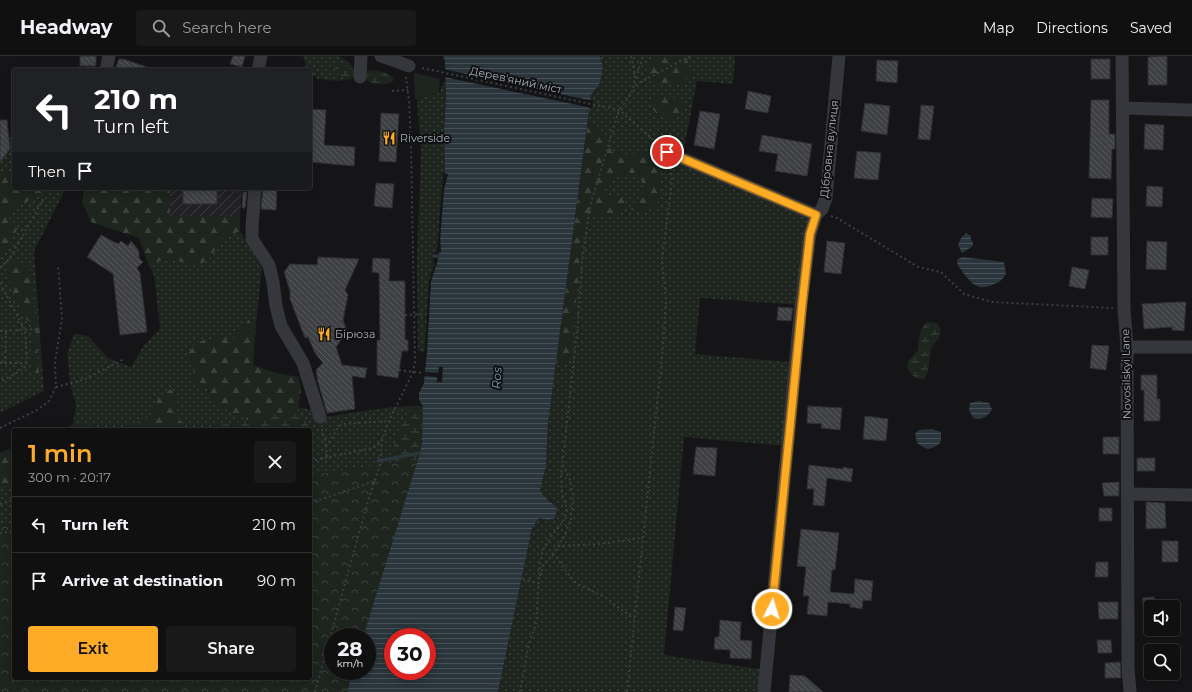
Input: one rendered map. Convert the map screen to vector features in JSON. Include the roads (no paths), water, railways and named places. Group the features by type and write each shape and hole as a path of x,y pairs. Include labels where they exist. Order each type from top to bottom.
{"street":[{"path":"106,68 109,56"},
{"path":"259,68 262,56"},
{"path":"360,77 361,56"},
{"path":"381,56 406,65"},
{"name":"Дібровна вулиця","path":"764,692 810,234 816,215 822,209 826,198 839,56"},
{"name":"Novosilskyi Lane","path":"1122,56 1124,309 1127,347 1128,668 1130,692"},
{"path":"1123,108 1192,110"},
{"path":"667,152 816,215"},
{"path":"255,190 252,239 269,264 281,326 303,363 320,417"},
{"path":"1127,347 1192,347"},
{"path":"1128,494 1192,495"}],"water":[{"name":"Ros","path":"443,56 600,56 603,67 600,83 591,95 548,423 546,466 540,490 557,509 555,518 548,520 539,518 532,528 498,692 347,692 350,680 376,680 376,628 366,628 420,453 422,442 423,406 419,400 419,393 424,383 431,281 439,256 445,171 444,133 446,94 445,62"},
{"path":"966,233 971,236 973,246 962,253 958,245 961,238"},
{"path":"962,257 1004,262 1006,274 1001,280 989,286 977,286 958,266 957,260"},
{"path":"979,401 989,403 992,409 989,414 984,417 979,419 973,418 969,410 970,403"},
{"path":"932,429 941,432 941,442 932,448 923,447 917,443 915,434 919,430"}],"waterway":[{"path":"434,256 439,256"},
{"path":"378,461 420,453"}],"place":[{"name":"Riverside","path":"389,138"},
{"name":"Бірюза","path":"324,334"}]}
